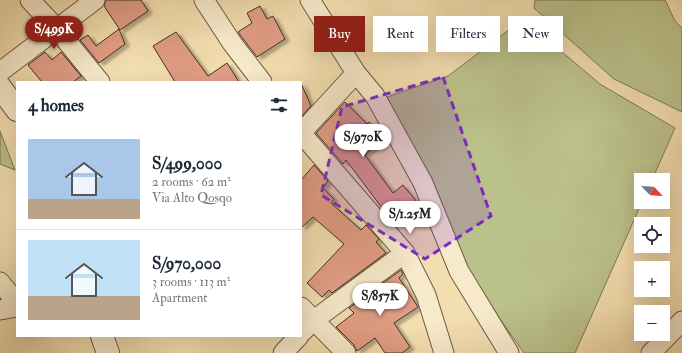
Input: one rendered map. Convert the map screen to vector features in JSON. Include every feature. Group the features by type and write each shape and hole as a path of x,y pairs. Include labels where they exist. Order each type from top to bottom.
{"street":[{"path":"30,0 56,28 99,81"},
{"path":"0,72 94,0"},
{"path":"204,0 232,43 261,81"},
{"path":"310,0 356,73 375,96 423,183 460,272 509,353"},
{"path":"302,132 356,73"},
{"path":"0,88 16,109"},
{"path":"302,134 405,253 426,295 444,353"},
{"path":"302,330 307,313 405,253"},
{"path":"0,282 16,302"},
{"path":"0,310 16,307"},
{"path":"307,313 346,353"},
{"path":"659,351 682,321"},
{"path":"102,337 108,353"},
{"path":"283,353 298,337"}],"highlighted area":[{"path":"443,77 491,216 425,259 321,195 342,107"}],"green space":[{"path":"535,0 665,0 675,21 682,28 682,112 614,79 563,34 563,16 543,16 534,8"},
{"path":"508,30 508,52 562,52 600,84 675,128 655,173 634,173 634,209 639,209 634,217 634,220 575,353 524,353 466,271 387,97 448,76 480,52 500,52 500,36"},
{"path":"0,131 15,170 0,164"}],"building":[{"path":"106,0 141,0 148,11 120,30 104,6"},
{"path":"260,6 267,19 273,16 285,39 257,57 238,32 252,23 247,13"},
{"path":"119,29 125,44 99,63 80,40 88,35 96,46"},
{"path":"176,32 208,76 227,63 238,81 174,81 153,46"},
{"path":"45,52 52,60 61,52 81,76 74,81 41,81 28,65"},
{"path":"302,85 311,106 302,116"},
{"path":"345,102 367,124 369,122 384,137 365,155 393,193 403,185 417,202 398,217 400,219 394,224 346,160 343,164 316,133"},
{"path":"314,165 328,181 323,188 334,199 331,203 361,230 366,225 379,239 376,242 386,253 332,293 329,290 322,297 307,283 344,244 313,217 302,227 302,179"},
{"path":"401,270 403,274 399,278 418,307 394,323 410,347 402,353 385,353 375,338 357,351 354,345 336,327 354,313 349,308"}]}
